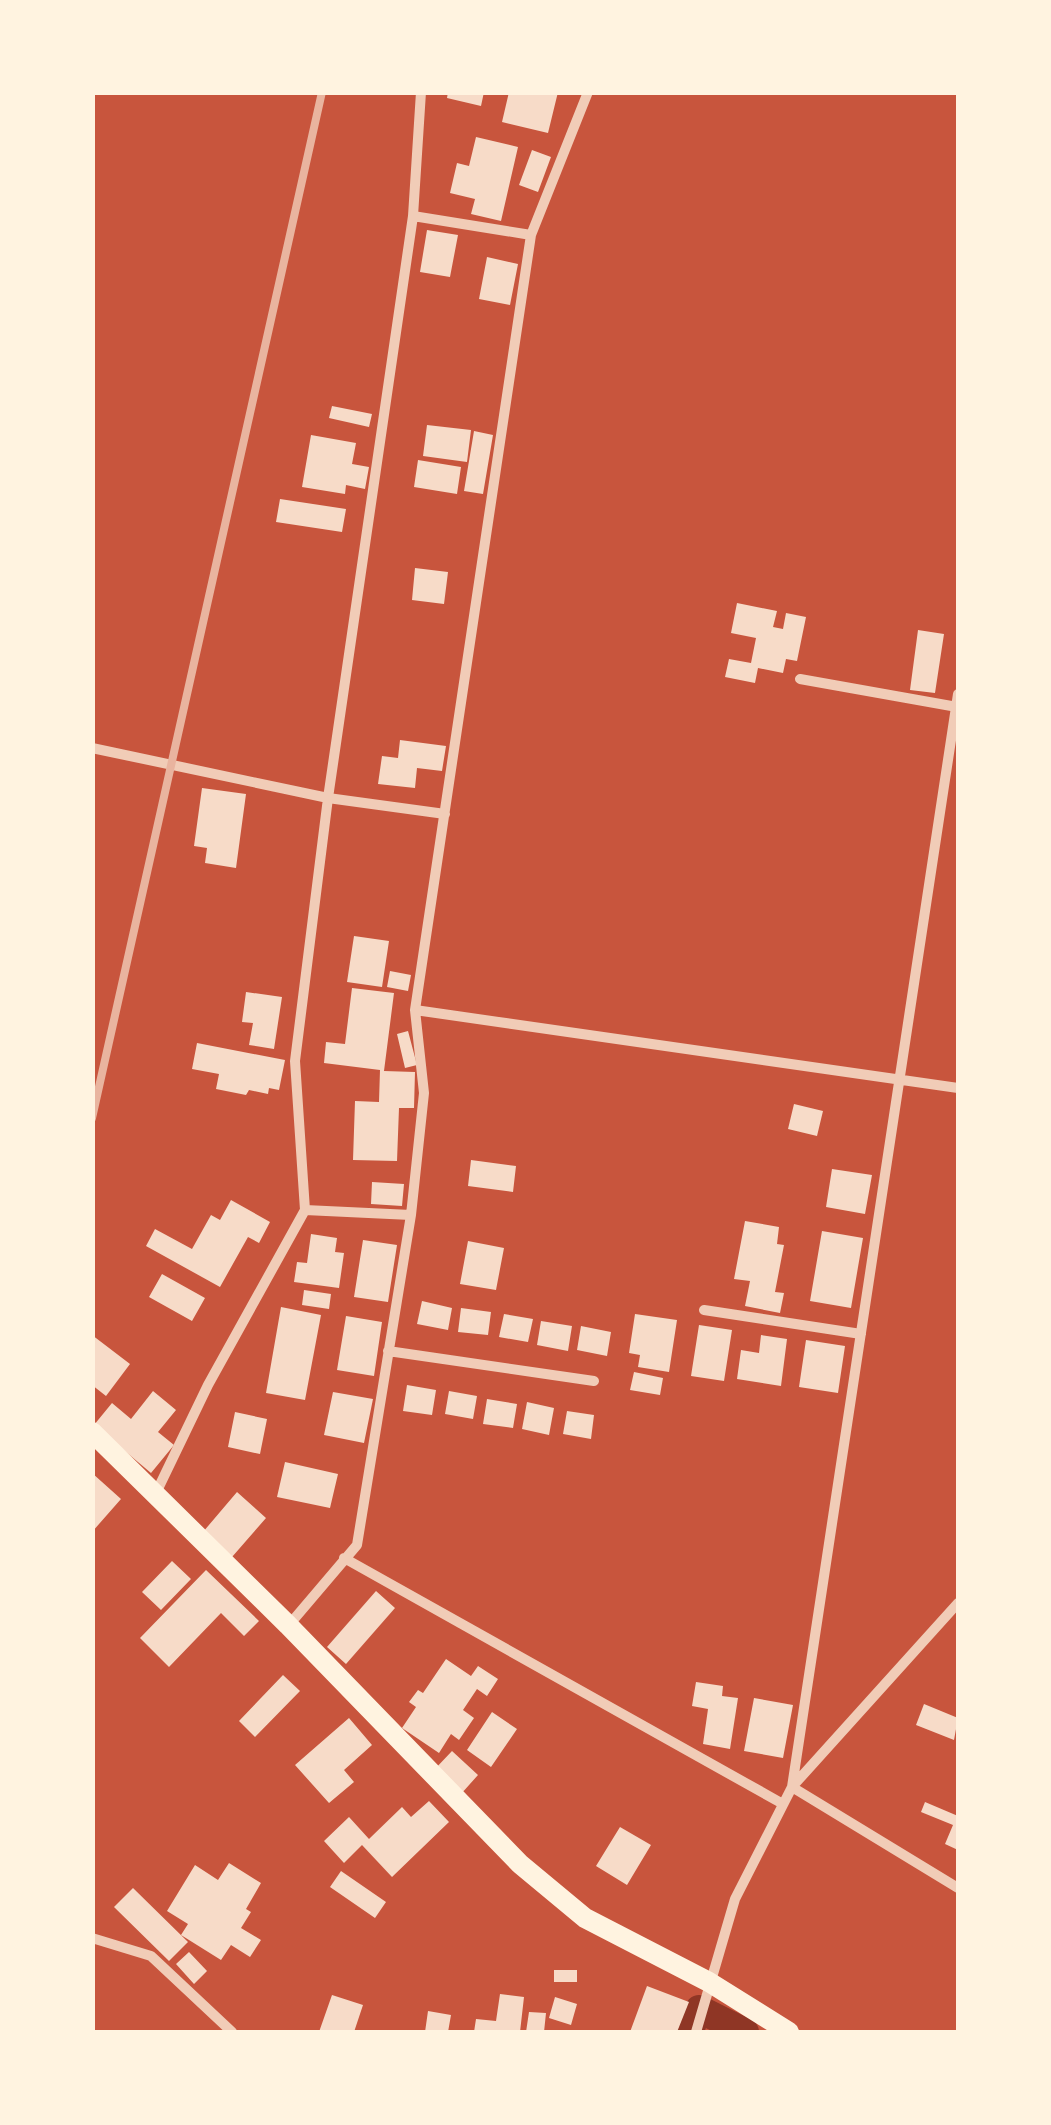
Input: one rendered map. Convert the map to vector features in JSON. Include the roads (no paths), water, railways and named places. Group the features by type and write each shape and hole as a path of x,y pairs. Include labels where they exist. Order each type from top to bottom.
{"main road":[{"path":"92,1432 520,1864 585,1918 709,1982 789,2032"}],"street":[{"path":"155,1496 208,1385 305,1210 295,1061 328,798 413,216 422,92"},
{"path":"288,1626 357,1546 411,1214 424,1093 415,1010 531,235 588,92"},
{"path":"413,216 531,235"},
{"path":"696,2032 735,1899 792,1787 958,700 800,679"},
{"path":"92,748 328,798 444,814"},
{"path":"415,1010 958,1088"},
{"path":"305,1210 411,1214"},
{"path":"704,1310 861,1334"},
{"path":"388,1351 594,1381"},
{"path":"344,1558 784,1804"},
{"path":"792,1787 958,1604"},
{"path":"792,1787 958,1888"},
{"path":"92,1938 151,1956 232,2032"}],"waterway":[{"path":"689,2032 699,2009 745,2032"}],"railway":[{"path":"92,1118 322,92"}]}
